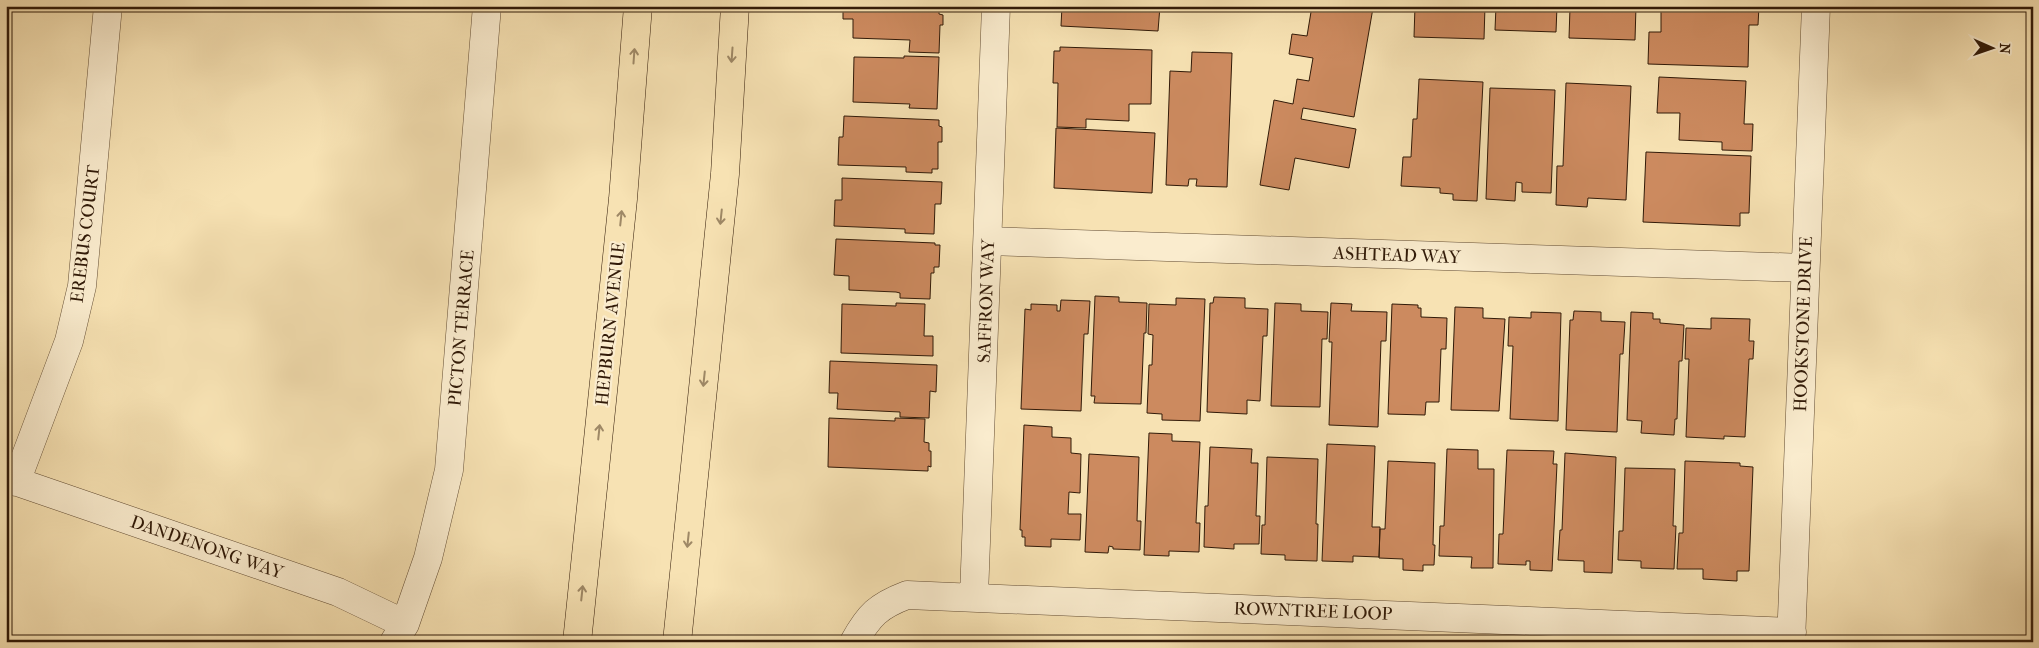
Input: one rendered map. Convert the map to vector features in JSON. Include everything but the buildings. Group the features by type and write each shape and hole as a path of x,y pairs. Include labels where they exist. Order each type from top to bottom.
{"main road":[{"name":"HEPBURN AVENUE","path":"578,642 623,199 638,6"},
{"path":"677,642 724,183 735,6"}],"street":[{"name":"EREBUS COURT","path":"11,480 69,341 82,286 108,6"},
{"name":"PICTON TERRACE","path":"400,633 428,558 449,470 487,6"},
{"name":"SAFFRON WAY","path":"974,596 996,6"},
{"name":"HOOKSTONE DRIVE","path":"1791,637 1816,6"},
{"name":"ASHTEAD WAY","path":"988,241 1805,268"},
{"name":"DANDENONG WAY","path":"11,480 338,592 400,633"},
{"name":"ROWNTREE LOOP","path":"854,642 864,622 885,604 907,595 974,596 1791,637"}]}
